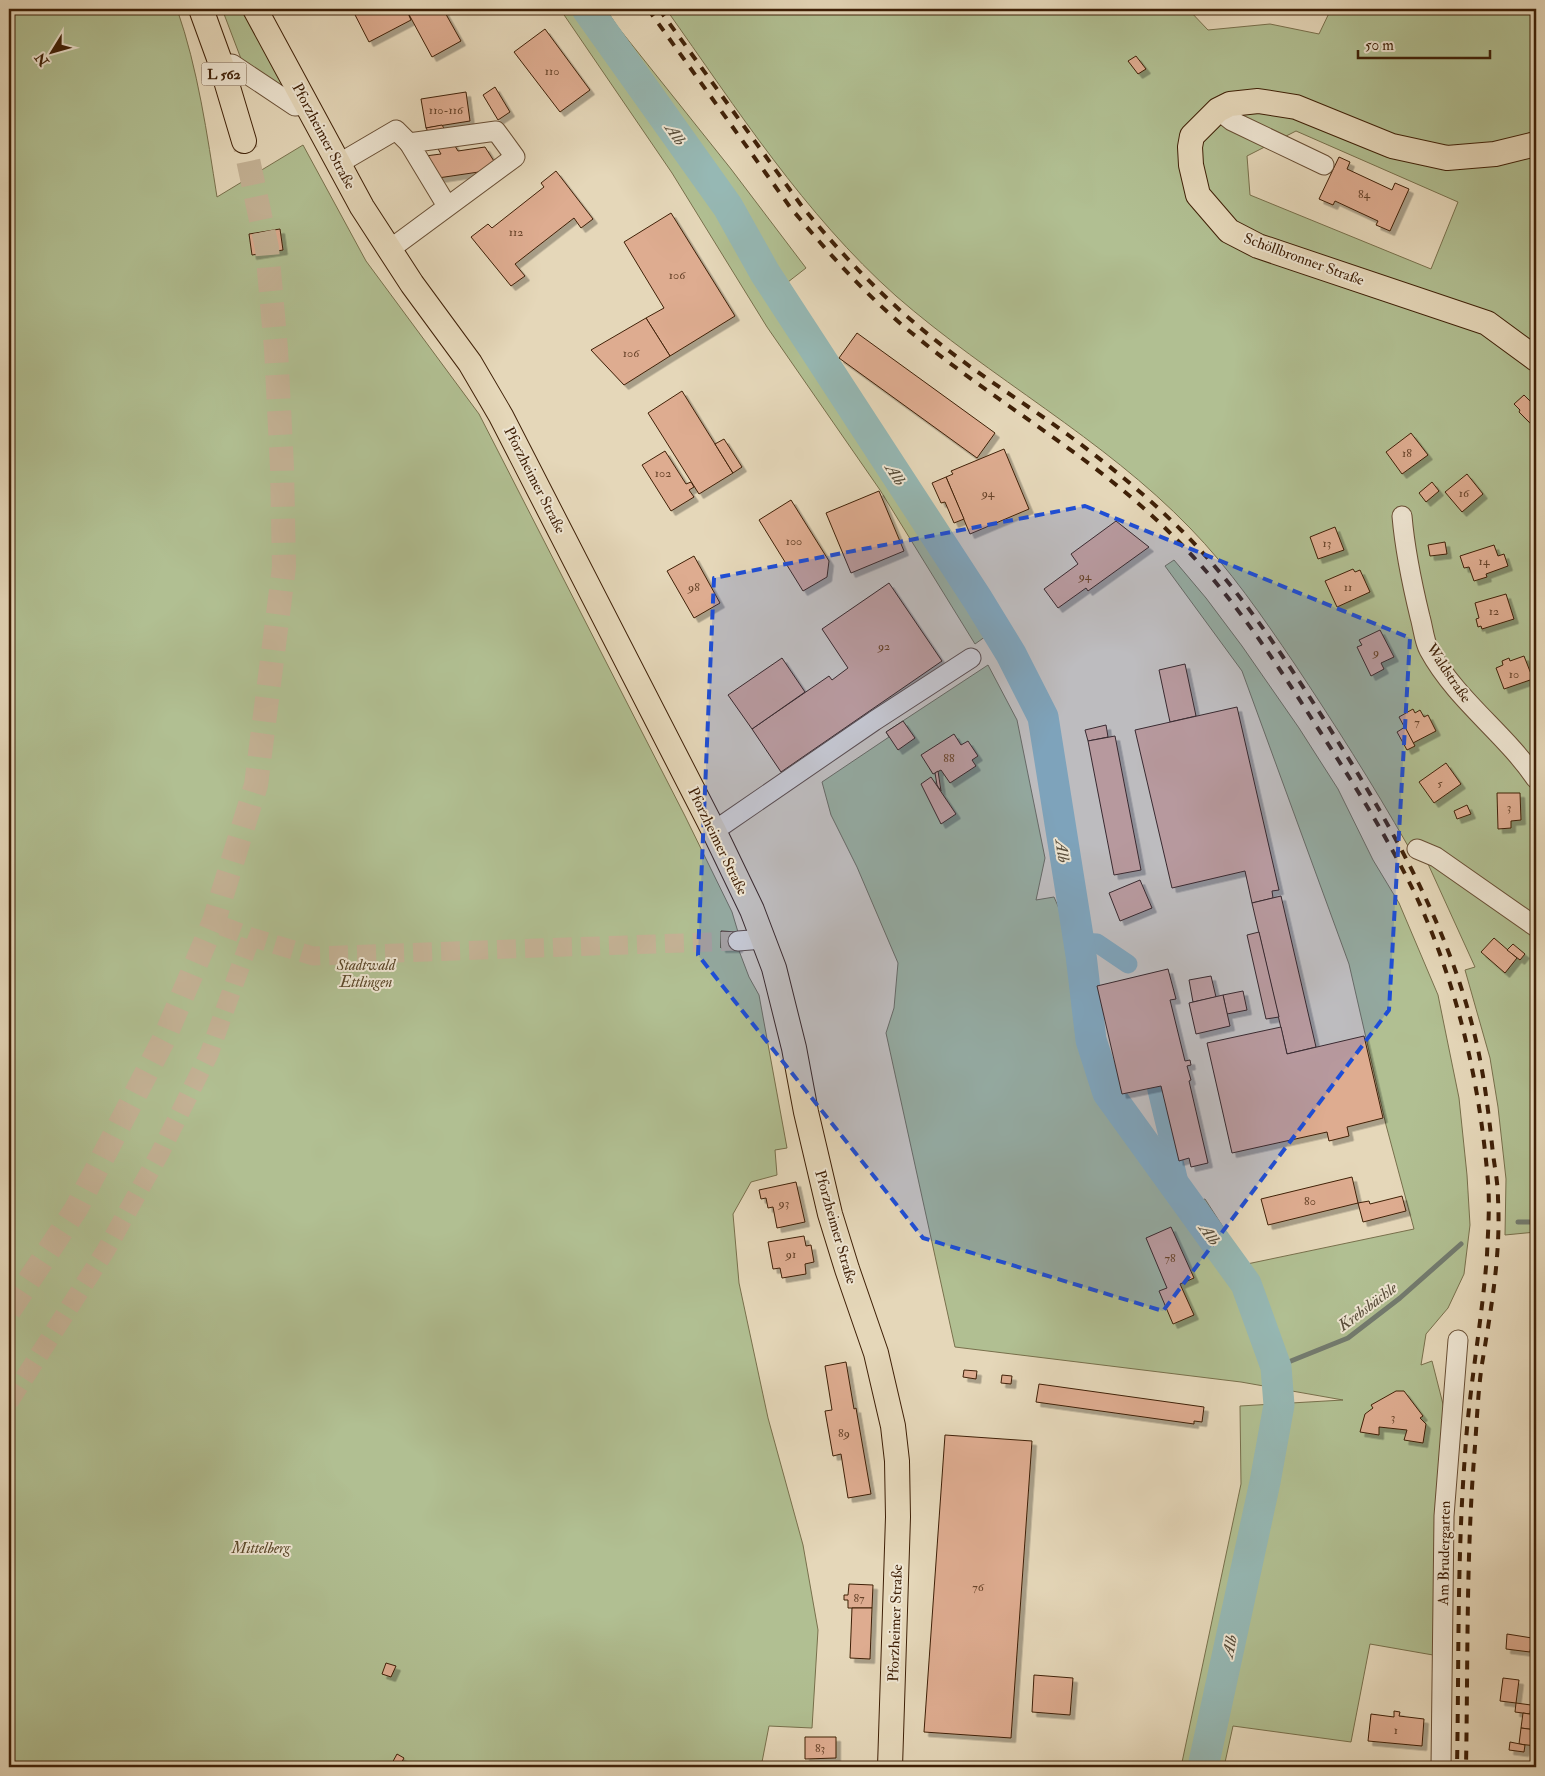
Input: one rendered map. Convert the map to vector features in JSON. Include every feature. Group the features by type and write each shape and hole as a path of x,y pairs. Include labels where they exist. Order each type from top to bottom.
{"main road":[{"name":"L 562","path":"201,9 221,64 244,141"},
{"name":"Pforzheimer Straße","path":"256,9 338,164 389,250 470,363 497,408 714,830 764,939 781,992 830,1214 876,1353 893,1426 897,1460 898,1517 890,1767"},
{"name":"Schöllbronner Straße","path":"1536,144 1495,154 1447,158 1392,146 1296,107 1258,101 1230,104 1218,110 1192,136 1190,147 1190,166 1198,195 1230,231 1258,246 1487,323 1536,359"}],"street":[{"path":"221,64 232,64 295,106 307,105"},
{"path":"1218,110 1232,121 1324,165"},
{"path":"338,164 396,130 409,143 447,206"},
{"path":"389,250 515,157 496,131 409,143"},
{"name":"Waldstraße","path":"1402,516 1409,571 1429,649 1480,716 1525,763 1536,779"},
{"path":"714,830 874,721 971,658"},
{"path":"1416,849 1436,857 1536,927"},
{"path":"738,941 764,939"},
{"name":"Am Brudergarten","path":"1441,1767 1444,1516 1458,1340"}],"highlighted area":[{"path":"1085,506 1410,638 1389,1010 1163,1311 923,1238 698,955 714,578"}],"green space":[{"name":"Stadtwald Ettlingen","path":"9,9 177,9 196,78 217,197 303,145 366,261 479,414 685,816 732,912 738,932 722,932 721,948 738,948 749,977 759,995 787,1148 775,1150 777,1175 751,1182 733,1214 739,1283 768,1418 803,1545 818,1630 812,1728 769,1726 762,1762 812,1767 9,1767"},
{"path":"220,9 245,9 289,92 243,64 224,14"},
{"path":"560,9 606,9 617,26 731,169 806,268 788,282 1007,621 975,644 880,490 767,327 672,173"},
{"path":"666,9 1188,9 1208,30 1270,24 1319,34 1331,9 1536,9 1536,131 1528,133 1536,152 1536,189 1533,200 1536,202 1536,1232 1505,1235 1506,1179 1498,1107 1490,1058 1465,970 1475,967 1418,842 1408,846 1338,731 1258,610 1232,576 1190,528 1121,465 932,326 896,296 863,264 831,231 773,159","holes":["1296,131 1458,202 1431,269 1250,195 1247,156"]},
{"path":"1174,560 1206,598 1242,646 1299,728 1338,789 1373,860 1399,903 1438,995 1459,1098 1470,1225 1464,1274 1448,1308 1426,1334 1421,1365 1432,1361 1446,1416 1438,1530 1433,1655 1370,1644 1351,1742 1233,1726 1224,1767 1181,1767 1241,1484 1240,1406 1343,1400 1241,1382 955,1347 886,1033 894,1008 898,963 857,867 831,815 822,782 889,737 886,732 988,665 1017,720 1045,858 1036,900 1054,897 1068,929 1083,1026 1100,1098 1179,1206 1205,1199 1247,1264 1414,1229 1386,1125 1349,964 1242,671 1165,566"}],"building":[{"path":"352,9 406,9 411,20 369,42"},
{"path":"406,9 443,9 461,41 432,57"},
{"path":"545,29 590,90 560,112 514,52"},
{"path":"1136,56 1146,69 1138,74 1128,61"},
{"path":"495,87 510,112 498,120 483,95"},
{"path":"466,92 470,121 426,128 421,99"},
{"path":"442,125 458,151 485,147 499,169 438,178 425,156 441,154 426,128"},
{"path":"1339,157 1350,162 1347,169 1392,190 1395,183 1409,189 1390,231 1376,225 1378,221 1335,201 1333,205 1319,199"},
{"path":"556,171 593,219 581,228 574,218 515,264 525,276 511,286 471,237 488,224 492,228 544,187 541,183"},
{"path":"671,213 735,316 670,356 646,318 664,308 624,242"},
{"path":"280,229 283,250 252,255 249,234"},
{"path":"646,318 670,356 624,385 591,350"},
{"path":"857,333 995,433 977,458 839,358"},
{"path":"682,391 733,473 699,494 648,413"},
{"path":"1524,395 1530,401 1536,395 1536,429 1519,412 1520,410 1514,404"},
{"path":"1411,433 1428,455 1402,474 1386,452"},
{"path":"724,439 742,467 733,473 715,444"},
{"path":"1004,449 1029,509 970,534 946,477 953,474 951,471"},
{"path":"665,451 686,484 691,482 694,487 689,490 694,497 671,511 642,465"},
{"path":"1467,474 1483,494 1462,512 1445,492"},
{"path":"946,477 964,519 954,523 945,502 941,503 932,483"},
{"path":"1432,482 1439,491 1426,502 1419,493"},
{"path":"879,491 904,551 851,573 826,513"},
{"path":"791,500 829,561 827,577 803,591 759,520"},
{"path":"1116,521 1149,547 1088,591 1086,588 1058,608 1044,589 1078,564 1071,554"},
{"path":"1335,527 1344,550 1318,559 1310,537"},
{"path":"1445,542 1447,554 1430,556 1428,545"},
{"path":"1494,545 1498,556 1504,554 1508,566 1486,574 1487,577 1474,581 1469,567 1464,568 1460,556"},
{"path":"694,556 720,603 694,618 667,571"},
{"path":"1353,569 1355,572 1360,570 1370,592 1337,607 1325,581"},
{"path":"889,583 942,661 781,772 752,729 829,676 832,680 848,668 822,629"},
{"path":"1506,594 1514,619 1482,629 1481,626 1478,627 1476,619 1479,618 1475,603"},
{"path":"1380,630 1394,657 1381,663 1384,669 1371,676 1357,647 1362,645 1359,640"},
{"path":"1524,656 1533,679 1504,689 1496,668 1503,665 1502,661 1509,658 1510,661"},
{"path":"782,658 805,692 752,729 728,695"},
{"path":"1185,664 1196,716 1170,722 1159,670"},
{"path":"1237,707 1279,890 1272,891 1273,898 1252,903 1245,871 1172,888 1135,730"},
{"path":"1413,709 1415,713 1420,710 1424,717 1428,715 1436,731 1413,743 1399,717"},
{"path":"903,721 915,738 898,750 886,732"},
{"path":"1106,725 1108,737 1088,741 1085,730"},
{"path":"1405,727 1415,746 1407,750 1397,732"},
{"path":"954,734 961,745 968,741 978,756 972,760 976,766 950,783 941,770 933,774 921,755"},
{"path":"1115,736 1141,870 1114,875 1088,741"},
{"path":"1446,763 1461,784 1434,803 1419,782"},
{"path":"938,771 941,791 937,785 935,773"},
{"path":"931,777 956,814 941,824 921,784"},
{"path":"1497,793 1520,793 1521,820 1511,821 1511,828 1498,829"},
{"path":"1467,805 1471,814 1457,819 1454,811"},
{"path":"1140,880 1152,908 1120,921 1109,893"},
{"path":"1281,896 1316,1047 1287,1054 1252,903"},
{"path":"721,931 738,932 738,948 721,948"},
{"path":"1259,932 1279,1017 1266,1019 1247,935"},
{"path":"1494,938 1517,958 1505,973 1481,952"},
{"path":"1513,944 1525,954 1520,960 1507,950"},
{"path":"1168,969 1176,999 1170,1000 1185,1061 1190,1060 1191,1065 1187,1066 1191,1080 1189,1081 1208,1163 1191,1167 1189,1158 1179,1161 1161,1086 1122,1094 1097,986"},
{"path":"1211,976 1216,997 1193,1002 1189,980"},
{"path":"1243,991 1247,1010 1227,1014 1223,995"},
{"path":"1223,995 1230,1026 1196,1034 1189,1003"},
{"path":"1281,1027 1287,1054 1364,1036 1383,1118 1347,1127 1349,1136 1329,1141 1327,1132 1232,1153 1207,1043"},
{"path":"1352,1177 1358,1203 1268,1225 1261,1199"},
{"path":"796,1182 805,1222 777,1228 773,1207 768,1208 766,1198 761,1199 759,1190"},
{"path":"1402,1196 1406,1211 1363,1222 1358,1203 1369,1201 1370,1204"},
{"path":"1171,1227 1194,1278 1180,1284 1194,1315 1173,1324 1159,1291 1167,1288 1146,1238"},
{"path":"804,1236 806,1246 811,1245 814,1262 805,1264 806,1274 782,1278 780,1268 773,1269 768,1242"},
{"path":"846,1362 871,1494 848,1498 841,1454 833,1456 825,1411 832,1410 825,1366"},
{"path":"964,1370 977,1371 976,1379 963,1377"},
{"path":"1002,1375 1012,1376 1011,1384 1001,1383"},
{"path":"1039,1384 1204,1407 1202,1422 1194,1421 1194,1424 1036,1402"},
{"path":"1396,1391 1404,1391 1423,1416 1420,1418 1426,1424 1423,1443 1404,1440 1407,1430 1379,1427 1379,1435 1360,1432 1365,1414 1373,1408 1371,1405"},
{"path":"945,1435 1032,1441 1011,1738 924,1732"},
{"path":"849,1584 873,1585 872,1608 848,1608 848,1600 844,1600 844,1595 848,1595"},
{"path":"852,1608 872,1608 870,1659 850,1658"},
{"path":"1507,1634 1532,1638 1530,1652 1506,1649"},
{"path":"386,1663 396,1666 391,1677 382,1674"},
{"path":"1034,1675 1073,1678 1070,1715 1032,1712"},
{"path":"1503,1678 1519,1680 1516,1703 1500,1701"},
{"path":"1516,1703 1531,1705 1530,1714 1515,1712"},
{"path":"1394,1711 1400,1712 1399,1716 1424,1719 1422,1746 1368,1741 1371,1714 1394,1717"},
{"path":"1523,1713 1536,1715 1536,1730 1521,1728"},
{"path":"1521,1728 1536,1730 1536,1746 1519,1744"},
{"path":"805,1737 836,1737 836,1758 805,1759"},
{"path":"1510,1742 1525,1745 1524,1752 1509,1750"},
{"path":"397,1754 404,1758 399,1767 391,1765"},
{"path":"1527,1762 1536,1763 1536,1767 1526,1767"}],"waterway":[{"name":"Alb","path":"587,9 728,207 765,273 978,600 1011,654 1043,717 1081,955 1091,1040 1108,1093 1246,1284 1276,1367 1279,1405 1265,1482 1203,1767"},
{"path":"1079,942 1097,943 1128,964"},
{"path":"1156,1086 1178,1178 1175,1185"},
{"name":"Krebsbächle","path":"1518,1222 1536,1222"},
{"name":"Krebsbächle","path":"1276,1367 1348,1338 1400,1298 1461,1244"}],"tunnel":[{"path":"9,1311 76,1209 165,1037 214,921 256,785 284,567 282,467 276,349 267,248 244,141"},
{"path":"222,926 313,956 738,941"},
{"path":"9,1402 106,1250 160,1153 209,1054 251,937"}],"railway":[{"path":"648,9 790,207 835,259 867,292 900,323 950,364 1117,485 1148,512 1197,561 1232,603 1265,648 1339,760 1380,828 1417,898 1444,966 1465,1037 1479,1109 1489,1191 1487,1255 1469,1405 1462,1494 1459,1572 1457,1767"},
{"path":"659,9 801,205 868,280 944,347 1071,437 1117,473 1161,511 1207,557 1257,620 1316,707 1366,787 1412,869 1432,912 1450,955 1465,999 1477,1045 1498,1193 1497,1261 1482,1364 1472,1486 1466,1767"}],"park label":[{"name":"Mittelberg","path":"261,1548"}]}
